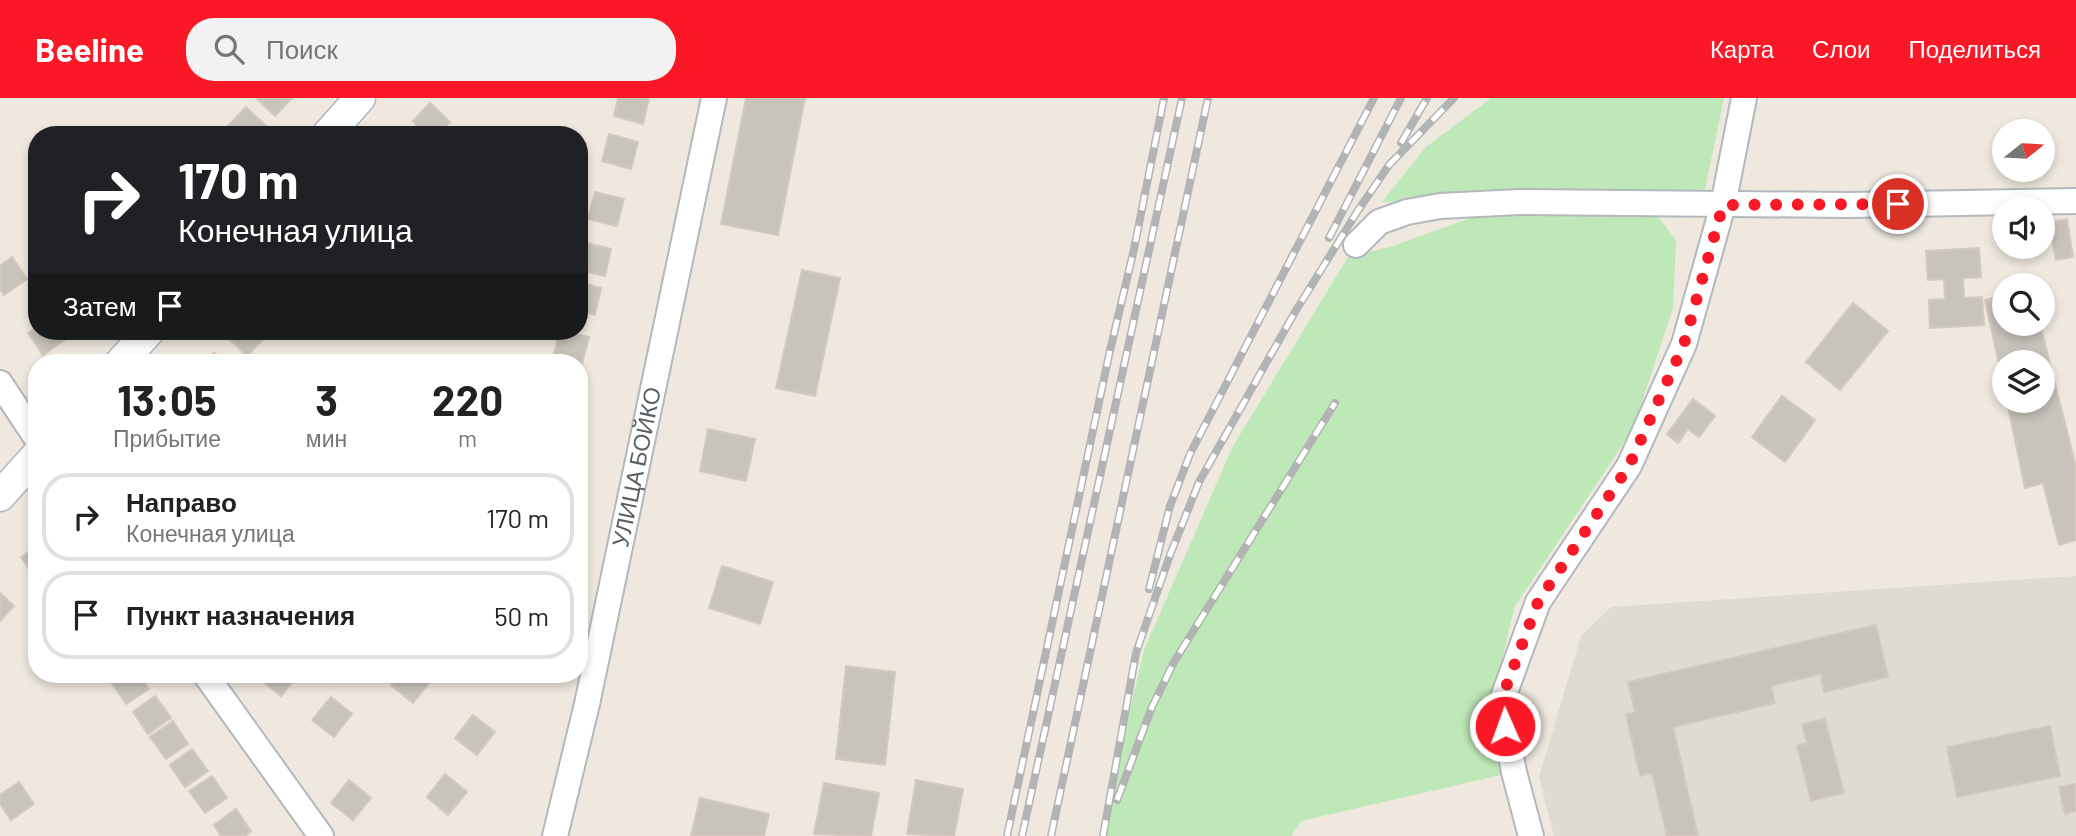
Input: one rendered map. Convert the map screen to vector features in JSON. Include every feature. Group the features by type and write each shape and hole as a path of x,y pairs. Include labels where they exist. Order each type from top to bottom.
{"street":[{"path":"335,126 360,98"},
{"name":"УЛИЦА БОЙКО","path":"555,836 587,704 714,98"},
{"path":"1531,836 1500,703 1538,602 1629,466 1684,344 1723,205 1744,98"},
{"path":"1356,245 1379,222 1407,212 1440,206 1519,202 1723,205 2076,201"},
{"path":"128,354 141,340"},
{"path":"0,383 28,425"},
{"path":"0,496 28,465"},
{"path":"211,683 321,836"}],"shaded area":[{"path":"2076,576 2076,836 1554,836 1539,777 1581,636 1611,607"}],"green space":[{"path":"1491,98 1724,98 1705,189 1666,194 1382,202 1426,147"},
{"path":"1586,212 1655,213 1676,240 1673,308 1633,429 1515,606 1495,689 1490,742 1501,775 1301,821 1291,836 1101,836 1144,650 1233,446 1348,257 1393,246 1473,217"}],"building":[{"path":"256,98 292,98 275,116"},
{"path":"618,98 649,98 643,124 614,116"},
{"path":"746,98 805,98 778,235 721,224"},
{"path":"430,103 450,122 446,126 418,126 413,121"},
{"path":"246,107 266,126 228,126"},
{"path":"609,134 638,142 631,169 602,161"},
{"path":"595,192 624,199 617,226 588,219"},
{"path":"2067,219 2073,257 2056,260 2055,222"},
{"path":"588,243 611,249 605,276 588,272"},
{"path":"1979,248 1981,277 1963,278 1964,298 1982,297 1984,325 1930,328 1929,300 1945,299 1944,279 1928,280 1926,251"},
{"path":"12,257 27,279 4,295 0,289 0,266"},
{"path":"802,270 840,278 815,396 776,388"},
{"path":"588,284 601,288 595,315 588,313"},
{"path":"1992,298 1992,332 1985,300"},
{"path":"1853,303 1888,331 1840,390 1806,362"},
{"path":"1993,336 2043,336 2047,350 1996,350"},
{"path":"589,337 585,354 554,354 558,340 588,340"},
{"path":"33,340 65,340 44,354"},
{"path":"230,340 262,340 249,354 245,354"},
{"path":"2055,384 2076,467 2076,540 2059,545 2043,483 2025,488 2009,413 2055,413"},
{"path":"1782,396 1815,420 1785,462 1752,437"},
{"path":"1693,399 1715,416 1699,437 1688,429 1678,443 1667,434"},
{"path":"708,429 755,439 746,481 700,471"},
{"path":"28,552 28,567 21,557"},
{"path":"722,566 773,582 760,624 709,608"},
{"path":"0,593 14,606 0,621"},
{"path":"1876,625 1888,677 1824,692 1821,674 1771,686 1775,703 1673,727 1698,836 1667,836 1652,773 1640,776 1626,714 1635,712 1628,682"},
{"path":"846,666 895,672 885,765 836,759"},
{"path":"112,683 145,683 149,689 126,704"},
{"path":"265,683 292,683 281,696"},
{"path":"393,683 429,683 413,703 391,685"},
{"path":"155,696 171,718 148,734 133,712"},
{"path":"331,697 352,714 334,737 312,720"},
{"path":"473,715 495,732 477,755 455,738"},
{"path":"1825,719 1844,793 1811,801 1797,746 1807,743 1802,724"},
{"path":"173,721 188,744 166,759 150,737"},
{"path":"2050,726 2060,776 1957,797 1947,747"},
{"path":"192,749 208,771 185,787 170,765"},
{"path":"445,774 467,792 448,815 427,797"},
{"path":"212,776 227,798 205,813 189,791"},
{"path":"349,780 371,798 353,820 331,803"},
{"path":"916,780 963,789 954,836 907,834"},
{"path":"19,782 34,804 11,820 0,804 0,795"},
{"path":"824,783 879,793 871,836 814,834"},
{"path":"2076,784 2076,811 2065,814 2059,787"},
{"path":"700,798 769,814 764,836 691,836"},
{"path":"236,809 251,831 245,836 221,836 214,825"}],"railway":[{"path":"1007,836 1164,98"},
{"path":"1022,836 1182,98"},
{"path":"1051,836 1208,98"},
{"path":"1149,589 1170,506 1190,454 1374,98"},
{"path":"1329,238 1401,98"},
{"path":"1401,143 1427,98"},
{"path":"1103,836 1136,653 1199,482 1295,312 1357,212 1389,165 1454,98"},
{"path":"1117,800 1152,707 1174,662 1335,403"}],"route":[{"path":"1505,726 1500,703 1538,602 1629,466 1684,344 1723,205 1898,204"}]}
